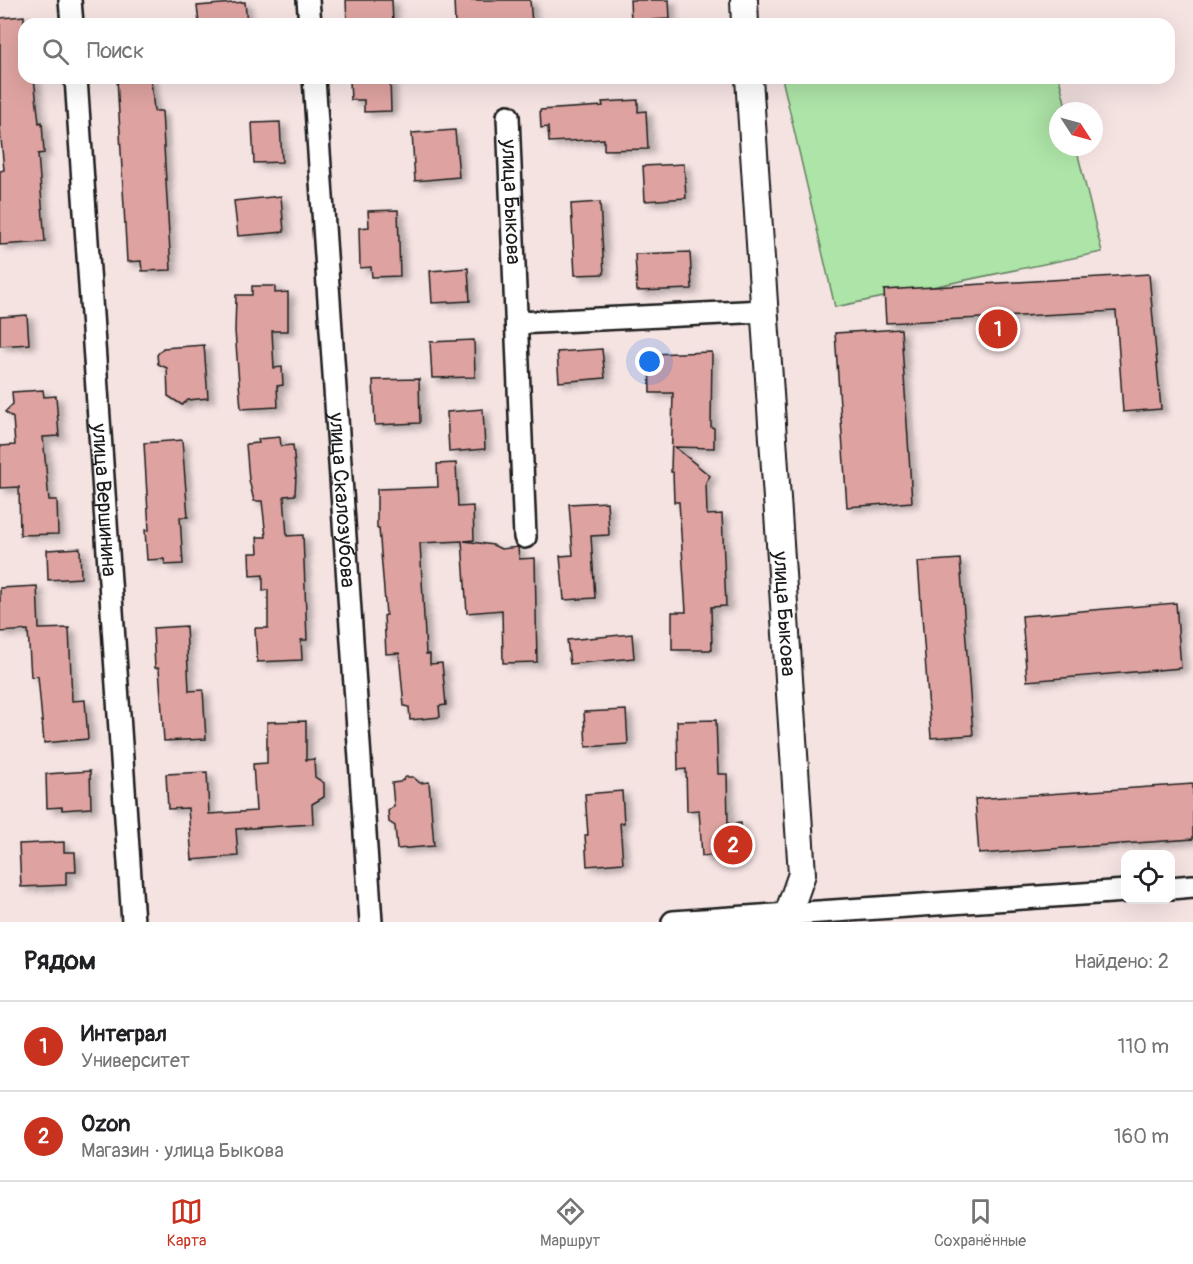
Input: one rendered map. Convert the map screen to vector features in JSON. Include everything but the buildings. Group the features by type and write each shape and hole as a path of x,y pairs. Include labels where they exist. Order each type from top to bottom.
{"street":[{"path":"70,0 72,18"},
{"path":"308,0 310,18"},
{"path":"744,0 745,18"},
{"name":"улица Вершинина","path":"76,84 133,922"},
{"name":"улица Скалозубова","path":"314,84 371,922"},
{"name":"улица Быкова","path":"749,84 802,874 785,918"},
{"name":"улица Быкова","path":"508,116 525,537"},
{"path":"517,323 764,311"},
{"path":"1175,888 1193,886"},
{"path":"673,922 785,918 1121,891"}],"green space":[{"path":"783,84 1060,84 1065,102 1049,102 1049,156 1078,156 1102,252 835,307"}],"place":[{"name":"Интеграл","path":"998,329"},
{"name":"Ozon","path":"733,845"}]}
